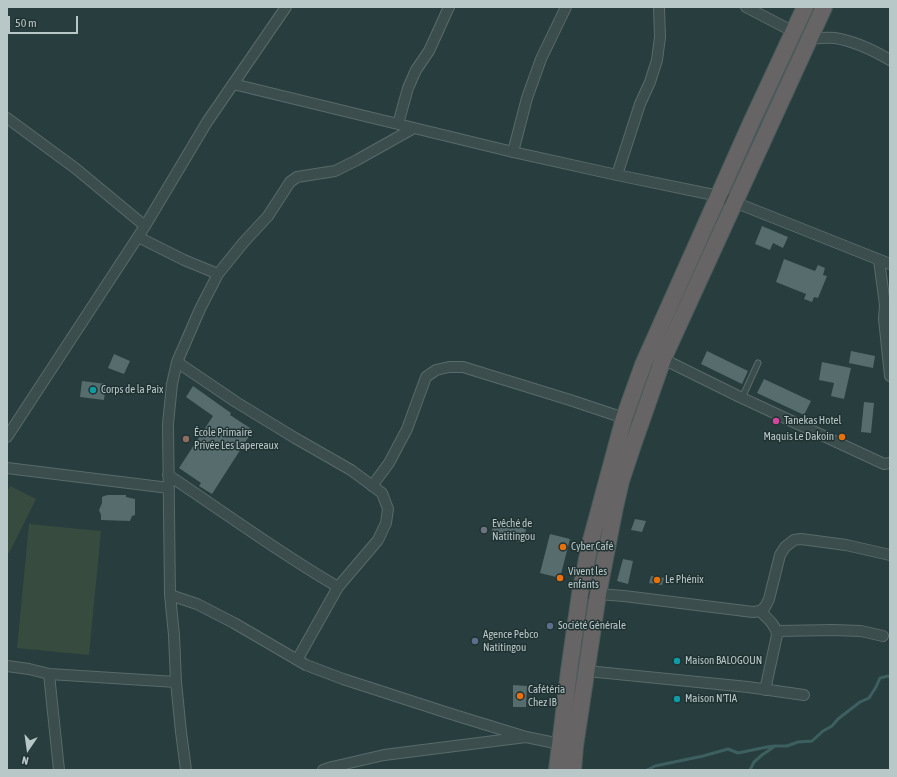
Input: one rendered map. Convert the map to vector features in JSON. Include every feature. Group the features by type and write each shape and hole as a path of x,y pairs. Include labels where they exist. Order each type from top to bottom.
{"highway":[{"path":"558,770 569,671 580,594 590,544 624,418 642,365 805,7"},
{"path":"573,770 575,746 598,594 621,481 663,359 824,7"}],"street":[{"path":"7,437 145,226 207,122 286,7"},
{"path":"398,124 408,88 416,70 429,51 449,7"},
{"path":"514,152 527,98 541,59 566,7"},
{"path":"617,175 640,104 650,82 657,60 660,37 659,7"},
{"path":"746,7 794,32"},
{"path":"810,38 834,38 854,43 890,60"},
{"path":"233,84 514,152 719,196 890,264"},
{"path":"7,118 74,168 145,226"},
{"path":"186,770 176,682 170,595 168,424 172,384 177,362 200,309 218,274 243,243 268,216 290,182 297,177 335,171 414,128"},
{"path":"138,237 184,260 218,274"},
{"path":"879,260 887,301 884,319 889,353 890,376"},
{"path":"663,359 742,398 884,464 890,463"},
{"path":"177,362 236,402 351,470 382,493 388,509 386,523 378,540 338,587 297,660"},
{"path":"372,486 389,463 407,429 426,377 436,370 449,367 463,368 624,418"},
{"path":"7,468 168,488"},
{"path":"168,475 292,559 338,587"},
{"path":"580,594 624,596 753,612 760,611 766,607 780,555 785,547 794,540 801,539 846,545 890,555"},
{"path":"170,595 197,604 234,623 297,660 344,679 526,737 560,744"},
{"path":"760,611 772,624 776,631 776,641 765,690"},
{"path":"776,631 861,631 883,636"},
{"path":"7,666 49,674 176,682"},
{"path":"587,671 748,687 804,695"},
{"path":"49,674 59,770"},
{"path":"323,770 384,755 526,737"}],"lane":[{"path":"742,398 758,363"}],"green space":[{"path":"10,486 36,499 9,553 7,552 7,492"},
{"path":"29,524 101,531 89,655 17,648"}],"building":[{"path":"762,226 788,237 783,248 773,243 770,250 755,244"},
{"path":"784,259 815,271 818,265 825,268 823,275 827,276 818,298 814,297 812,302 804,299 806,294 776,282"},
{"path":"707,351 748,371 742,384 701,364"},
{"path":"851,351 875,356 873,368 849,363"},
{"path":"114,354 130,361 124,374 108,368"},
{"path":"822,362 851,368 844,399 831,396 834,383 819,380"},
{"path":"764,379 811,401 804,415 757,393"},
{"name":"Corps de la Paix","path":"82,381 106,384 104,400 80,397"},
{"path":"193,386 231,413 230,415 253,430 212,494 199,486 201,483 179,468 213,416 186,397"},
{"path":"864,402 874,403 871,433 861,432"},
{"path":"108,495 126,495 126,497 135,499 135,515 132,516 130,521 101,520 99,510 102,503 102,497"},
{"path":"635,519 646,521 642,532 631,530"},
{"path":"494,521 526,529 523,543 491,535"},
{"path":"550,534 570,539 560,578 540,573"},
{"path":"623,559 633,561 628,584 617,581"},
{"name":"Le Phénix","path":"651,576 664,578 662,585 649,583"},
{"name":"Cafétéria Chez IB","path":"513,685 527,686 526,707 513,707"}],"waterway":[{"path":"750,770 754,762 775,746 787,746 798,742 812,741 860,702 869,698 880,678 890,677"},
{"path":"647,770 655,766 728,749 738,753 775,746"}],"place":[{"name":"Corps de la Paix","path":"93,390"},
{"name":"Tanekas Hotel","path":"776,421"},
{"name":"Maquis Le Dakoin","path":"842,437"},
{"name":"École Primaire Privée Les Lapereaux","path":"186,439"},
{"name":"Evêché de Natitingou","path":"484,530"},
{"name":"Cyber Café","path":"563,547"},
{"name":"Vivent les enfants","path":"560,578"},
{"name":"Le Phénix","path":"657,580"},
{"name":"Société Générale","path":"550,626"},
{"name":"Agence Pebco Natitingou","path":"475,641"},
{"name":"Maison BALOGOUN","path":"677,661"},
{"name":"Cafétéria Chez IB","path":"520,696"},
{"name":"Maison N'TIA","path":"677,699"}]}
